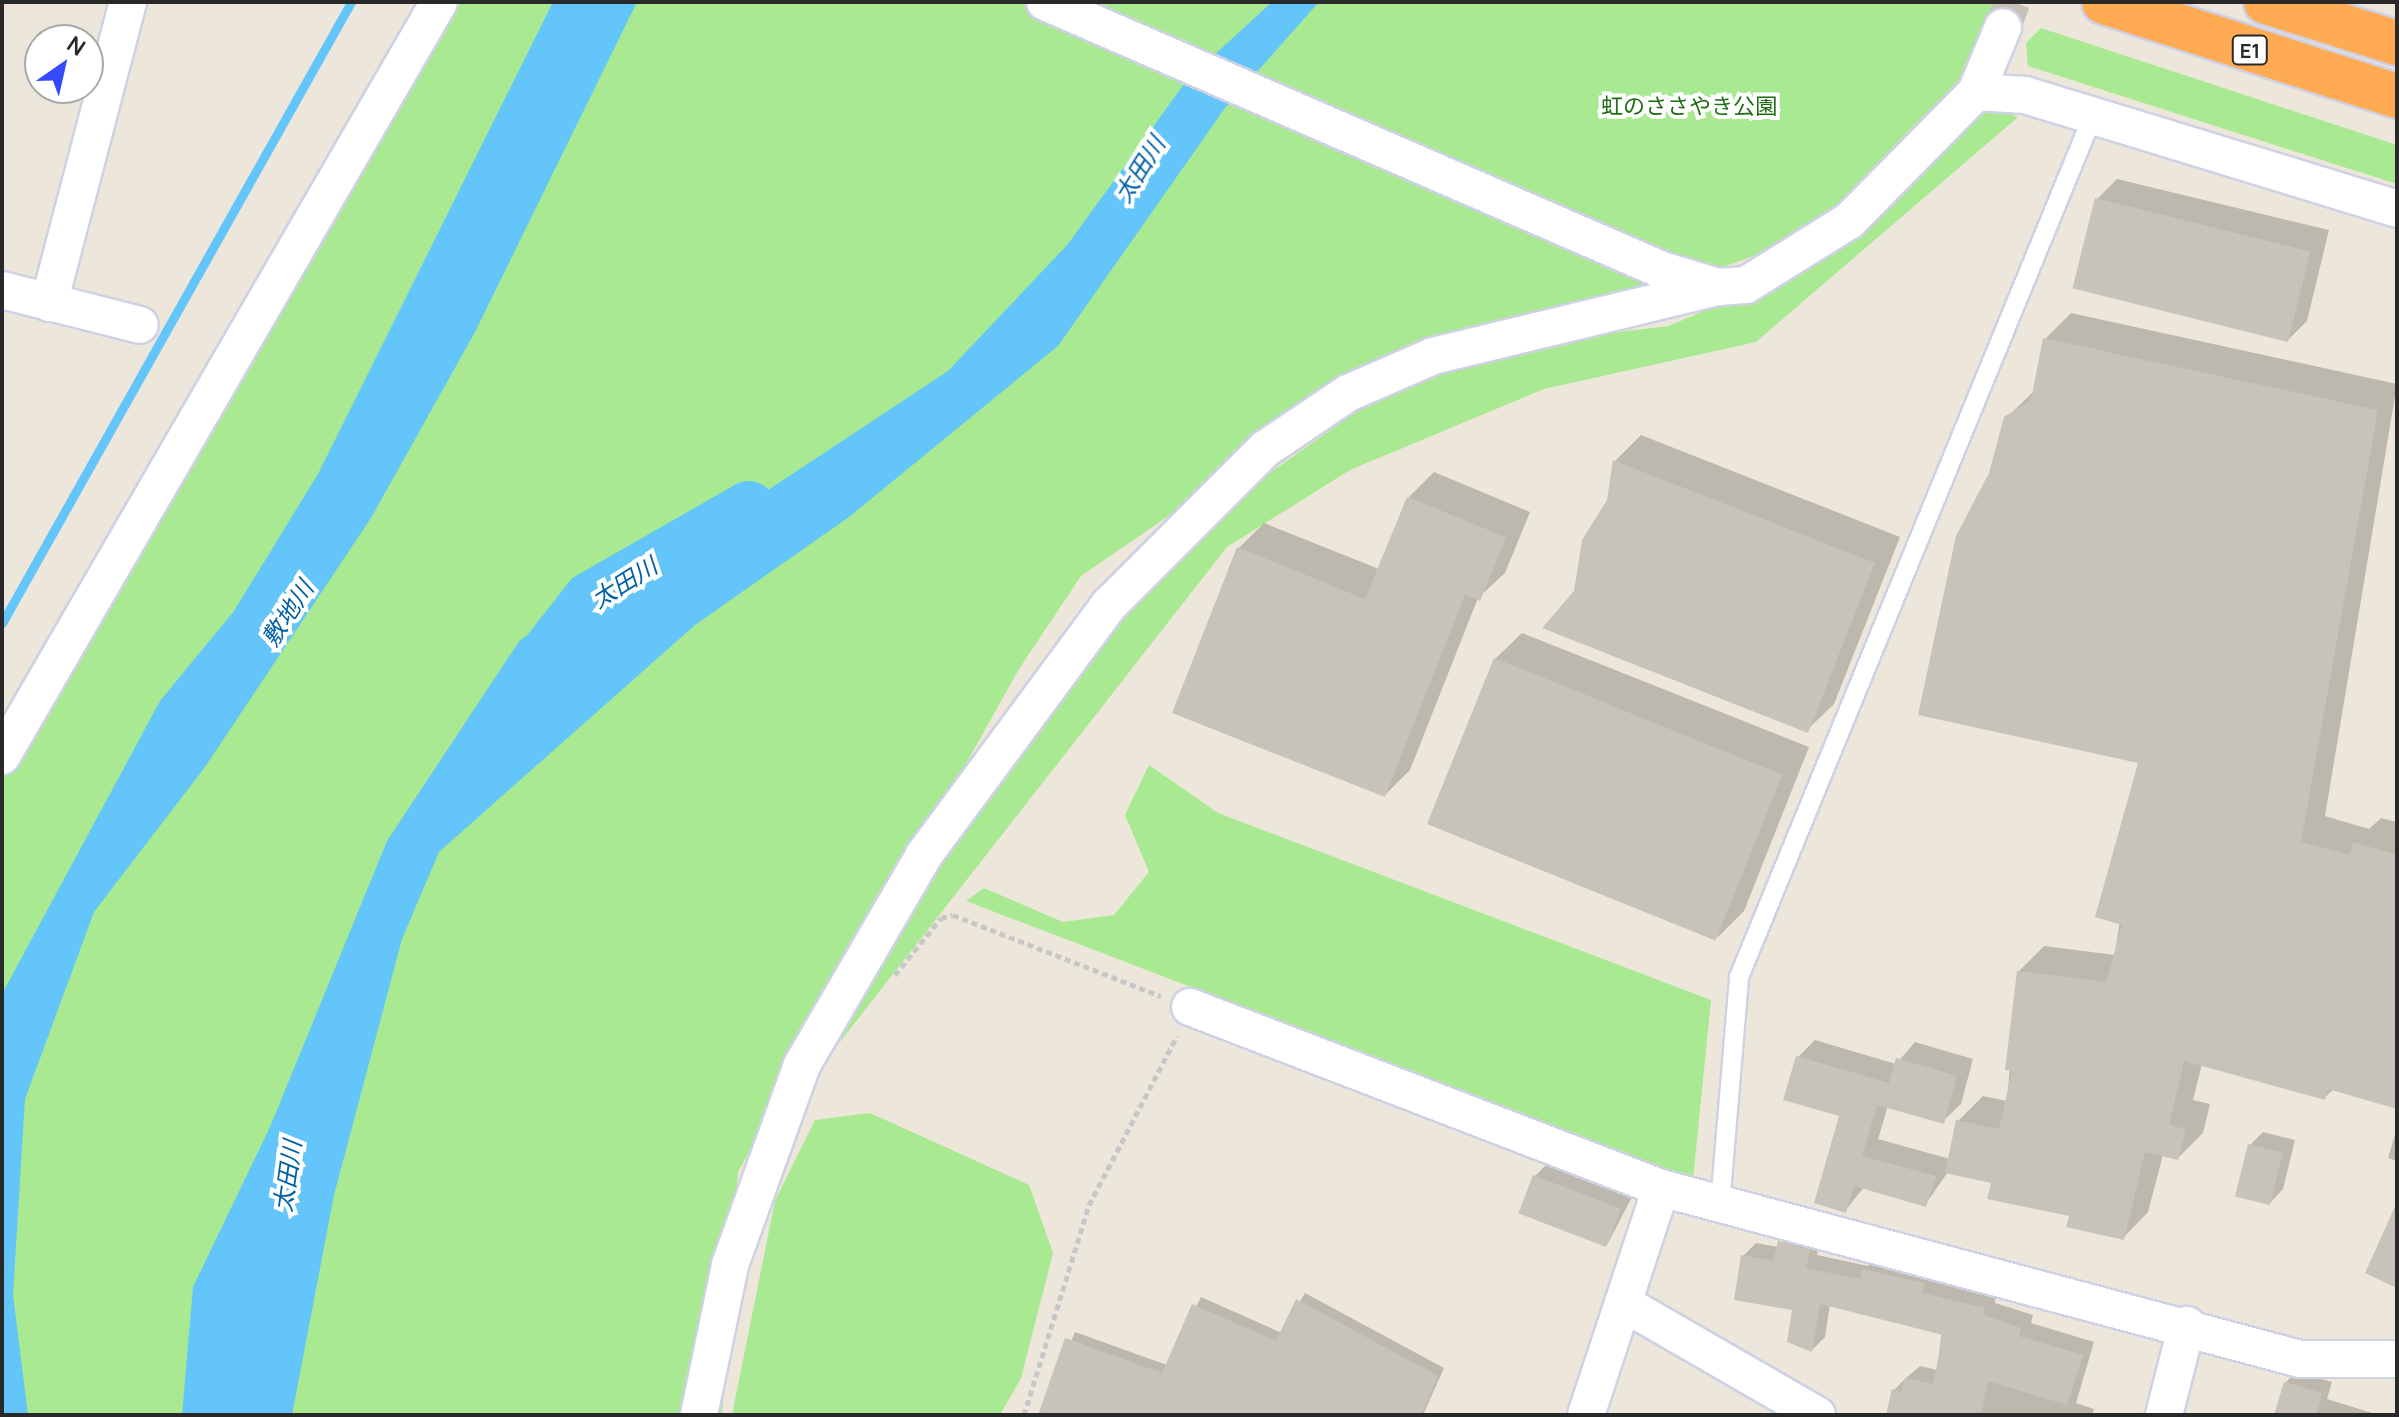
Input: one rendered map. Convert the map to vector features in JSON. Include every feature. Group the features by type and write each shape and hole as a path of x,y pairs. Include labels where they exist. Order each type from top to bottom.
{"highway":[{"name":"E1","path":"2104,2 2397,96"},
{"name":"E1","path":"2266,2 2397,43"}],"street":[{"path":"49,303 128,2"},
{"path":"2,756 439,2"},
{"path":"1045,2 1662,270 1718,287"},
{"path":"699,1415 730,1265 802,1065 924,855 1109,605 1265,449 1348,393 1433,356 1718,287 1746,285 1849,221 1976,92 2003,27"},
{"path":"1976,92 2025,95 2397,209"},
{"path":"2,290 140,325"},
{"path":"1190,1007 1661,1188 2187,1325 2300,1359 2397,1359"},
{"path":"1586,1415 1661,1188"},
{"path":"1623,1303 1817,1415"},
{"path":"2164,1415 2187,1325"}],"lane":[{"path":"1720,1205 1739,977 2092,118"}],"path":[{"path":"884,988 941,918 953,915 1190,1007 1125,1147 1089,1205 1024,1415"}],"green space":[{"name":"虹のささやき公園","path":"435,2 2010,2 1982,78 1849,221 1509,345 1669,326 1833,255 1921,174 1970,98 2018,117 1756,342 1544,389 1350,470 1227,547 818,1070 903,888 1162,549 1379,396 1299,426 1081,576 1019,669 738,1172 722,1415 2,1415 2,759"},
{"path":"2041,28 2397,145 2397,184 2028,66 2026,43"},
{"path":"1149,765 1218,813 1711,1000 1693,1179 966,901 984,888 1063,922 1114,915 1149,872 1125,815"},
{"path":"870,1113 1029,1185 1053,1253 1021,1378 1000,1415 732,1415 775,1201 815,1120"}],"water":[{"name":"敷地川","path":"553,2 637,2 475,332 371,518 205,767 94,912 25,1099 13,1295 28,1415 2,1415 2,994 160,701 234,611 318,474"},
{"path":"1272,2 1319,2 1225,108 1058,346 849,517 695,625 439,852 402,939 334,1195 292,1415 182,1415 193,1287 270,1127 387,841 520,640 685,545 948,371 1068,244 1187,80"}],"building":[{"path":"2095,198 2310,252 2288,342 2073,288"},
{"path":"2043,338 2378,410 2301,842 2349,855 2353,842 2397,855 2397,1109 2328,1089 2325,1100 2184,1061 2169,1125 2186,1129 2178,1160 2145,1152 2124,1240 2066,1227 2069,1216 1987,1199 1991,1183 1945,1173 1956,1120 1999,1129 2012,1071 2005,1070 2017,971 2106,982 2122,925 2095,917 2138,763 1918,715 1956,536 1989,473 2004,417 2031,400"},
{"path":"1613,460 1875,563 1808,733 1542,628 1574,591 1582,540 1607,500"},
{"path":"1407,497 1506,537 1480,601 1465,594 1385,797 1172,713 1237,547 1365,599"},
{"path":"1494,658 1782,775 1715,940 1427,824"},
{"path":"1796,1056 1889,1083 1896,1058 1957,1076 1944,1124 1877,1105 1862,1156 1936,1176 1926,1207 1854,1186 1846,1213 1814,1203 1839,1116 1783,1100"},
{"path":"2248,1144 2283,1153 2270,1205 2235,1196"},
{"path":"1533,1175 1621,1209 1606,1247 1518,1213"},
{"path":"2397,1202 2397,1288 2365,1273"},
{"path":"1778,1241 1810,1250 1806,1268 1860,1279 1862,1269 1924,1283 1922,1293 1985,1308 1983,1315 2021,1328 2019,1336 2083,1355 2067,1405 1988,1381 1981,1415 1886,1415 1892,1389 1901,1392 1905,1378 1933,1384 1943,1335 1820,1304 1812,1352 1787,1342 1792,1310 1734,1300 1741,1255 1773,1261"},
{"path":"1296,1299 1438,1376 1421,1415 1038,1415 1065,1338 1162,1373 1192,1304 1276,1341"},
{"path":"2284,1382 2322,1393 2316,1415 2274,1415"}],"waterway":[{"path":"2,623 351,2"},
{"name":"太田川","path":"543,659 590,599 749,508"}],"tunnel":[{"path":"2003,27 2012,2"}]}
